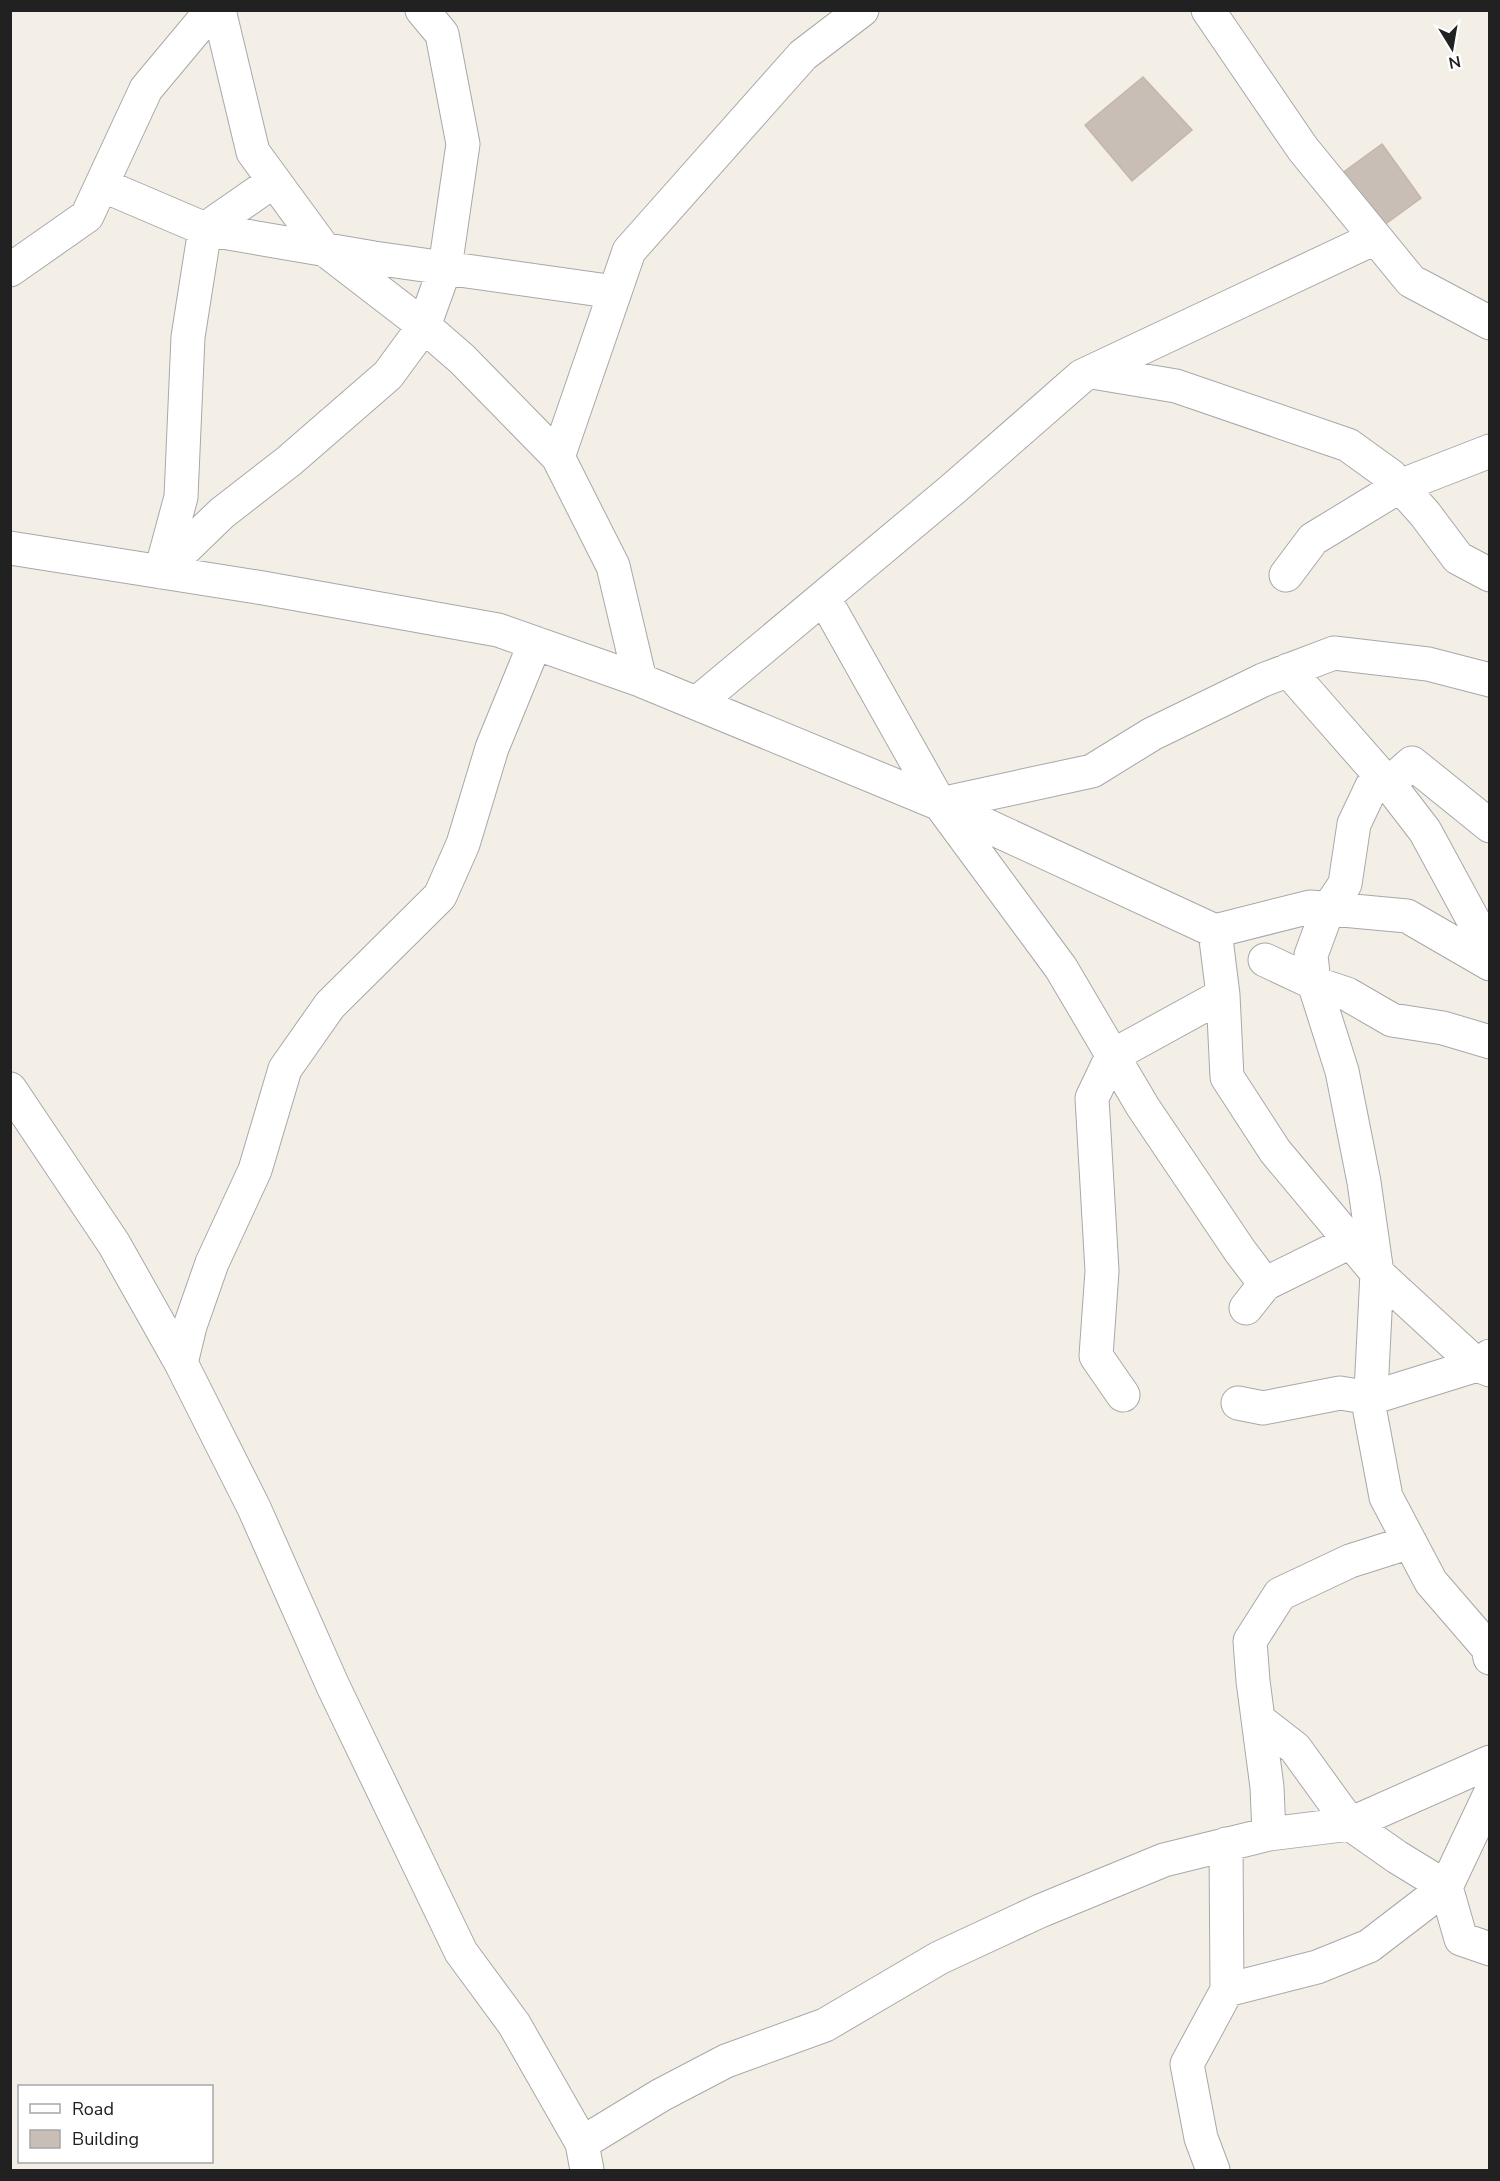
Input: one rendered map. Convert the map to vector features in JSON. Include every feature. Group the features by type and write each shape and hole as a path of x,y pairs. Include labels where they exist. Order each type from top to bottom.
{"street":[{"path":"10,270 87,216 146,89 212,10"},
{"path":"219,10 253,152 324,249 424,326 462,359 558,457 613,566 640,680"},
{"path":"161,572 222,513 289,461 388,375 424,326 445,268 463,144 442,34 422,10"},
{"path":"558,457 629,251 803,55 862,10"},
{"path":"1208,10 1303,149 1411,281 1490,324"},
{"path":"161,572 181,497 188,337 205,229 274,181"},
{"path":"102,185 205,229 445,268 615,292"},
{"path":"697,703 945,496 1083,376 1375,238"},
{"path":"1092,372 1176,386 1348,445 1391,476 1425,514 1458,558 1490,574"},
{"path":"1286,576 1313,539 1400,486 1489,451"},
{"path":"10,548 263,588 498,630 640,680 940,804 1215,931 1310,907 1407,916 1490,964"},
{"path":"824,597 940,804 1061,968 1149,1117 1239,1251 1255,1296 1352,1241"},
{"path":"181,1363 190,1326 212,1263 255,1170 285,1069 330,1005 440,896 463,844 492,748 535,643"},
{"path":"940,804 1092,771 1152,734 1263,680 1334,653 1428,664 1490,680"},
{"path":"1288,670 1388,784 1425,831 1490,951"},
{"path":"1490,826 1412,764 1388,784 1372,786 1354,824 1345,884 1328,909 1311,955 1314,983 1342,1071 1364,1182 1377,1273 1370,1412 1386,1497 1431,1582 1488,1648 1490,1658"},
{"path":"1215,931 1227,1077 1275,1151 1377,1273 1485,1364"},
{"path":"1265,960 1314,983 1347,994 1392,1020 1443,1028 1490,1042"},
{"path":"1123,1395 1096,1356 1102,1271 1092,1098 1112,1056 1222,995"},
{"path":"10,1089 114,1244 181,1363 254,1508 333,1686 461,1952 514,2024 584,2157 661,2095 726,2061 825,2025 939,1958 1040,1911 1164,1860 1269,1834 1350,1824 1490,1762"},
{"path":"1238,1403 1263,1408 1340,1392 1371,1398 1485,1364"},
{"path":"1269,1834 1267,1787 1250,1641 1280,1594 1350,1561 1410,1542"},
{"path":"1259,1720 1295,1748 1350,1824 1397,1857 1446,1887 1461,1939 1490,1949"},
{"path":"1227,1990 1317,1967 1369,1946 1446,1887 1490,1794"},
{"path":"1213,2170 1201,2138 1187,2064 1227,1990 1226,1844"}],"building":[{"path":"1143,77 1192,130 1132,181 1085,125"},
{"path":"1382,144 1421,198 1380,228 1341,174"}]}
